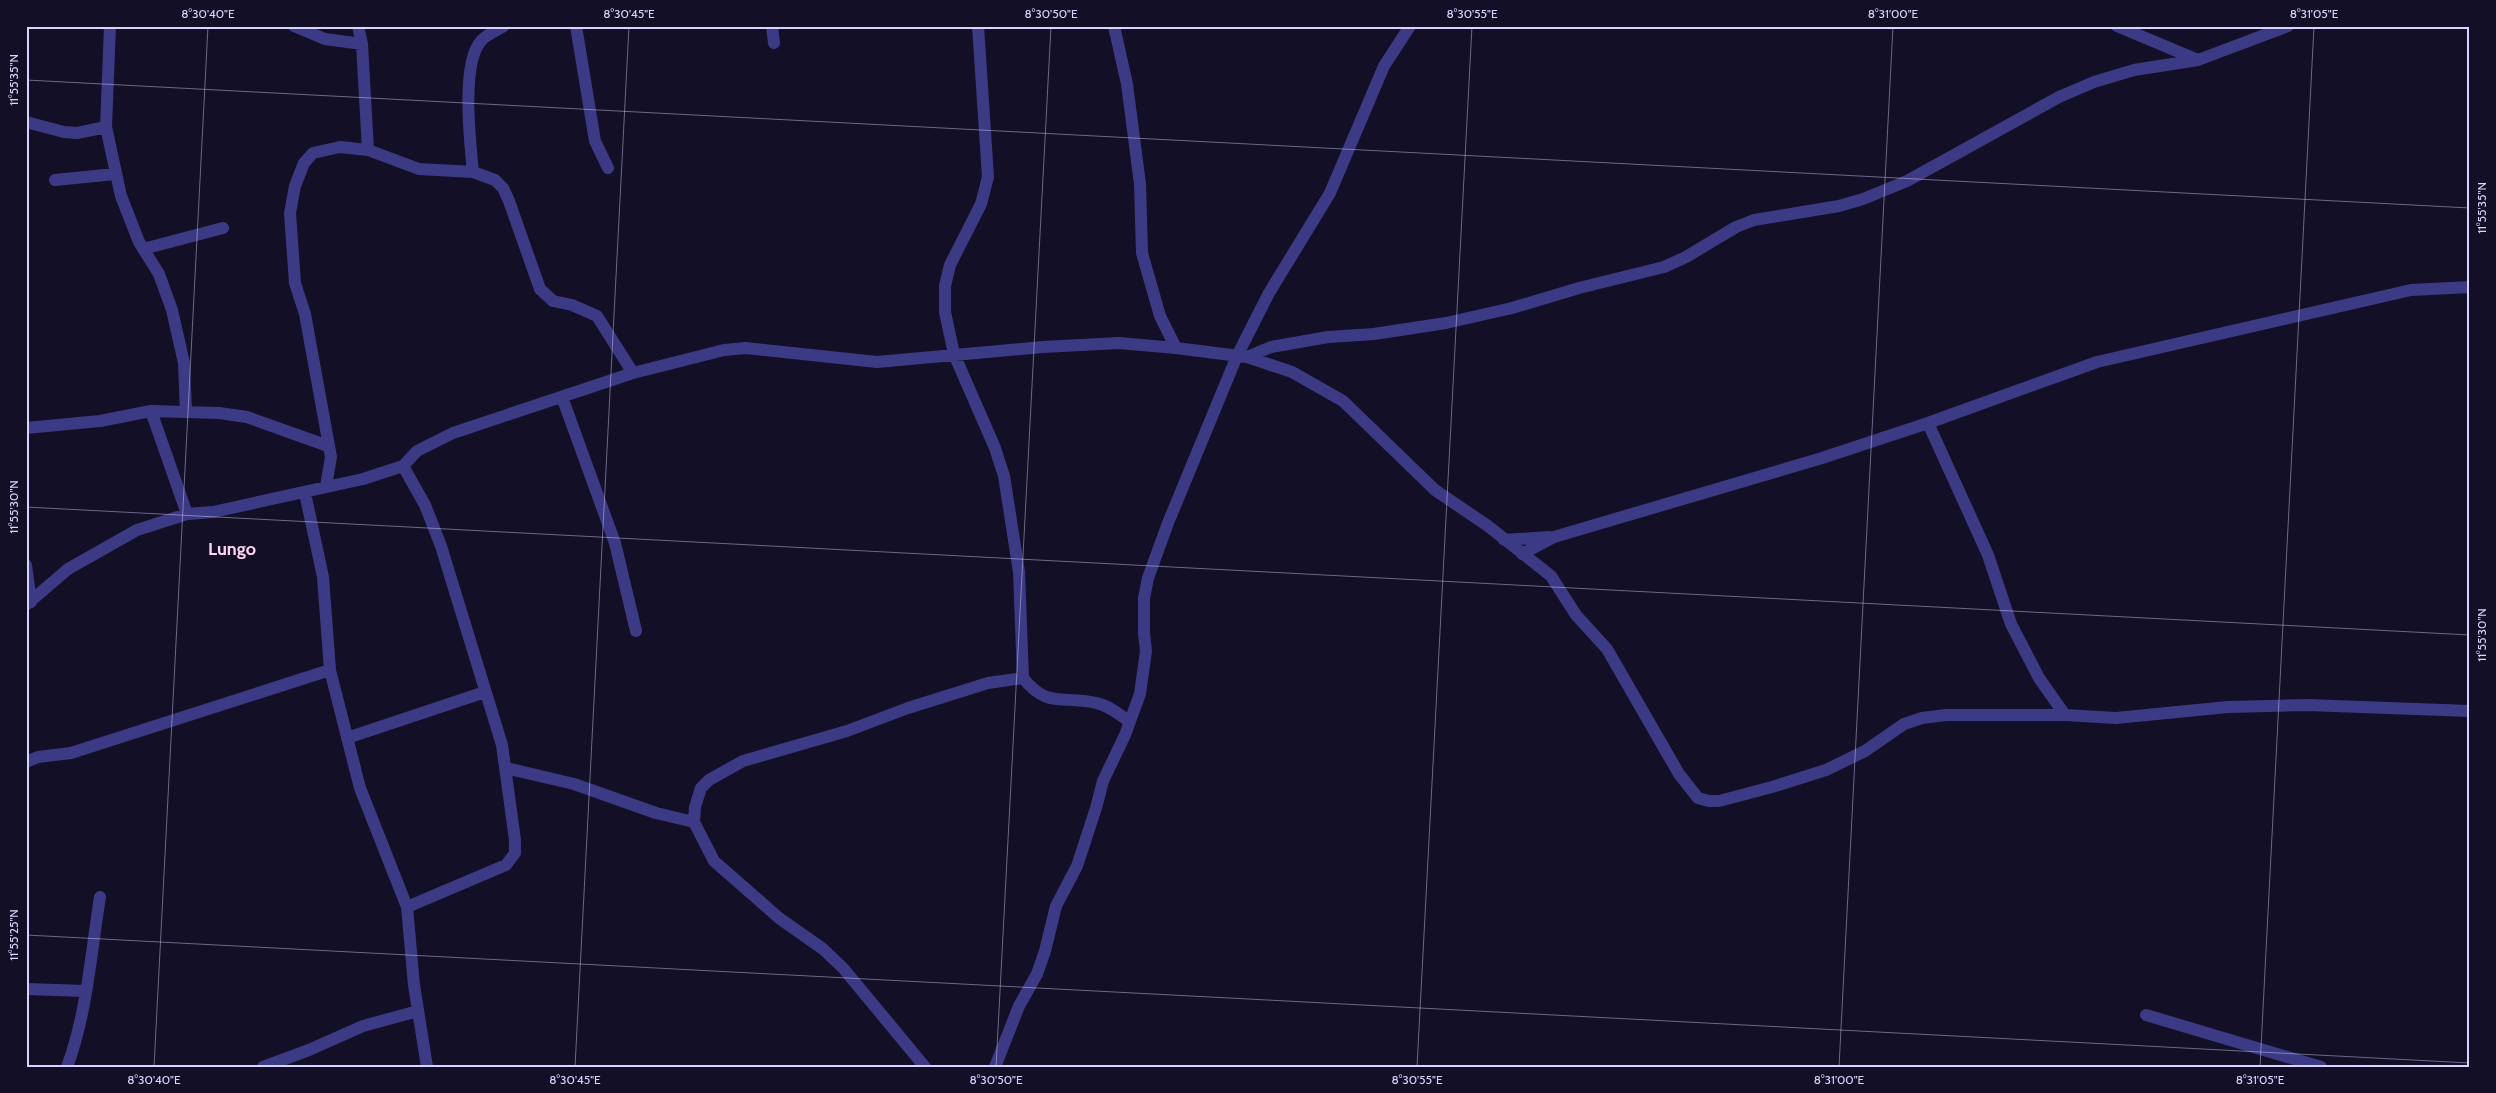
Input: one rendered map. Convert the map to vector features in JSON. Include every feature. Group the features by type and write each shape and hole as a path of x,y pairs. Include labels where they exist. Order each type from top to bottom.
{"street":[{"path":"110,26 106,126 115,174 121,196 143,249 159,274 172,310 184,363 186,412"},
{"path":"294,26 325,38 362,44"},
{"path":"358,26 362,44 368,150"},
{"path":"473,172 469,107 470,61 480,42 504,26"},
{"path":"576,26 595,141 608,168"},
{"path":"772,26 774,43"},
{"path":"978,26 988,177 981,204 950,265 945,286 945,312 954,354 995,448 1004,476 1018,572 1023,678 1040,695 1053,700 1096,703 1108,706 1129,721"},
{"path":"1114,26 1127,84 1140,184 1142,253 1160,316 1176,348"},
{"path":"995,1067 1019,1006 1036,974 1045,951 1056,906 1077,866 1103,781 1140,694 1145,672 1146,651 1143,612 1148,578 1168,522 1269,293 1330,193 1384,66 1410,26"},
{"path":"2117,26 2198,60"},
{"path":"1242,357 1271,347 1319,338 1374,334 1446,323 1512,308 1579,288 1664,267 1686,257 1736,227 1754,220 1839,206 1863,199 1907,181 2059,97 2094,82 2134,70 2198,60 2288,26"},
{"path":"26,122 71,133 106,126"},
{"path":"326,486 330,468 328,446 305,314 295,283 290,213 295,186 304,163 313,153 340,147 368,150 419,168 473,172 495,180 503,188 540,288 554,301 572,305 597,316 632,373"},
{"path":"54,180 115,174"},
{"path":"143,249 223,228"},
{"path":"1522,554 1554,537 1822,458 1928,424 2097,362 2411,290 2470,287"},
{"path":"28,604 68,569 137,530 187,514 213,512 305,493 326,486 363,480 403,466 417,451 452,433 632,373 724,350 746,348 877,362 954,354 1119,343 1242,357 1292,372 1343,401 1435,490 1488,526 1551,576 1576,615 1607,649 1691,792 1703,800 1719,801 1826,770 1865,751 1904,724 1922,718 1979,714 2065,715 2116,718 2228,708 2307,705 2470,711"},
{"path":"562,396 615,544 636,631"},
{"path":"26,428 100,421 151,411 220,413 248,417 328,446"},
{"path":"151,411 187,514"},
{"path":"1928,424 1988,555 2012,624 2039,678 2065,715"},
{"path":"403,466 425,505 441,546 502,746 515,840 515,853 506,866 407,907"},
{"path":"305,493 324,584 330,670 360,788 407,907 418,1010 427,1067"},
{"path":"1504,540 1554,537"},
{"path":"26,565 28,604"},
{"path":"26,762 38,757 71,753 330,670"},
{"path":"925,1067 843,968 822,949 779,918 714,861 694,822 695,807 702,788 716,774 744,762 847,731 908,708 988,683 1023,678"},
{"path":"347,738 485,692"},
{"path":"506,768 574,784 656,813 694,822"},
{"path":"67,1067 74,1047 85,991 100,897"},
{"path":"26,989 85,991"},
{"path":"262,1067 363,1026 418,1010"},
{"path":"2146,1015 2321,1067"}],"district":[{"name":"Lungo","path":"232,549"}]}
